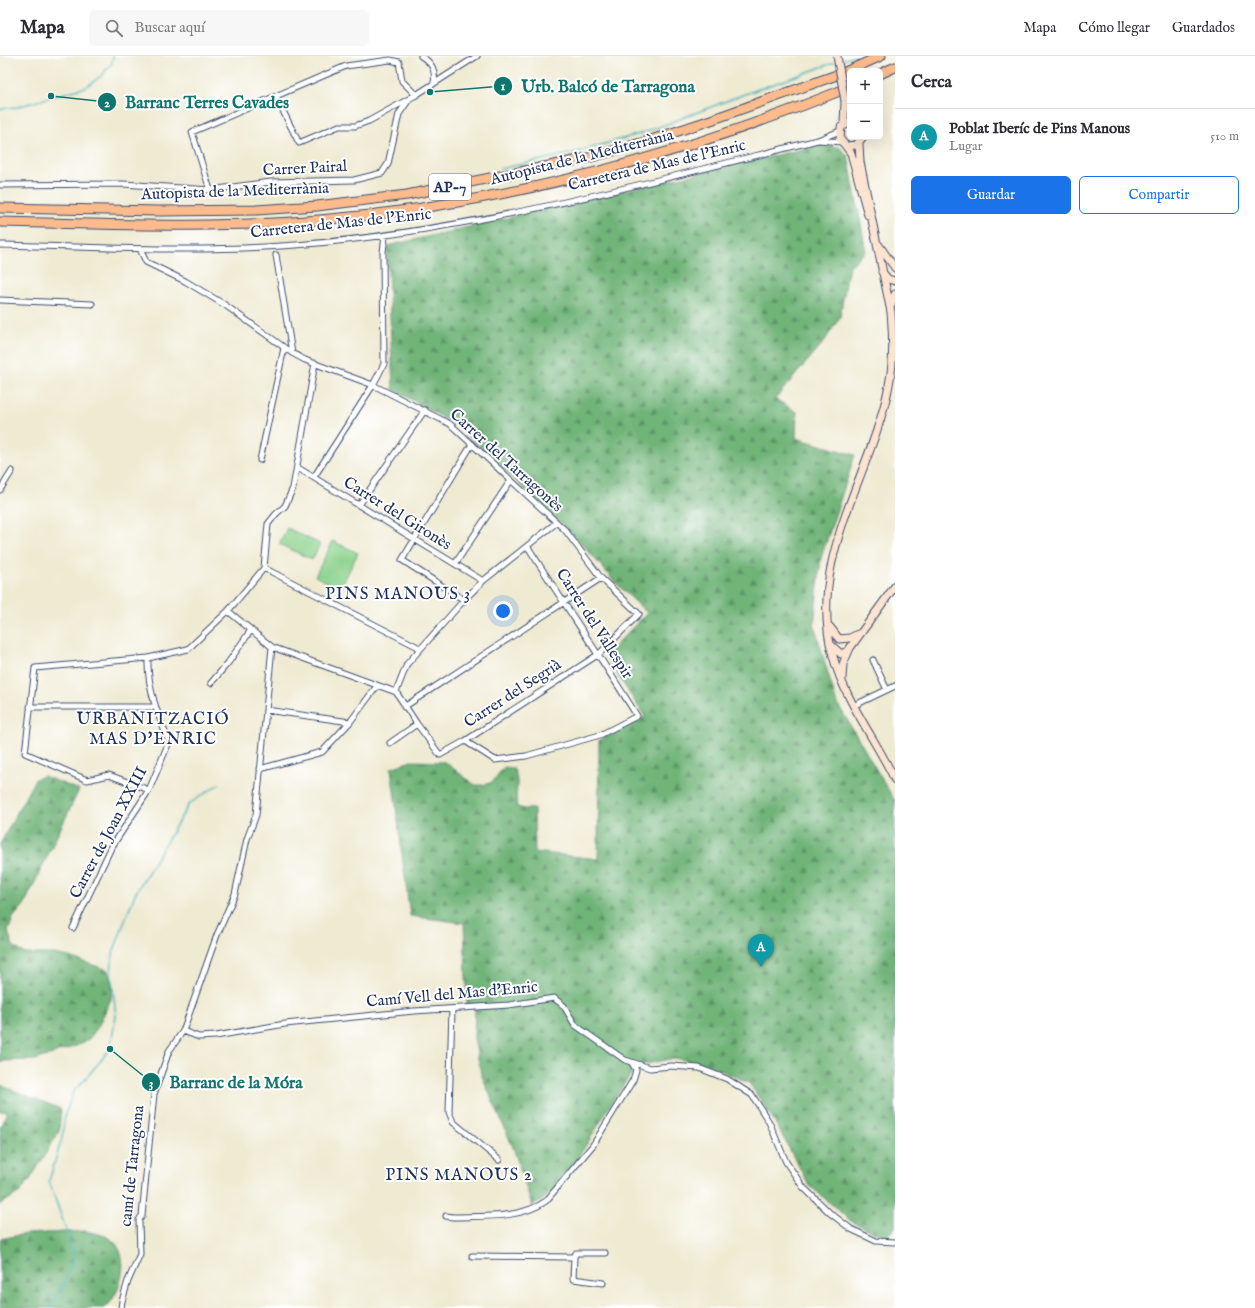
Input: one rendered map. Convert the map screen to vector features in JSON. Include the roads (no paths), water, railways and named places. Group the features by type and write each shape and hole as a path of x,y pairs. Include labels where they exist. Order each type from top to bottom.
{"highway":[{"name":"Autopista de la Mediterrània","path":"0,208 160,211 256,210 317,206 407,195 588,158 648,141 845,72 881,56"},
{"path":"883,73 895,67"},
{"name":"Autopista de la Mediterrània","path":"0,222 161,225 261,224 326,220 466,202 591,174 645,159 719,136 847,87"}],"main road":[{"path":"837,56 845,104 844,144 854,162 864,205 871,221"},
{"path":"845,104 847,108"},
{"path":"844,144 853,146 861,140"},
{"path":"861,140 860,162 891,312 893,348 889,386 883,410 834,548 827,590 828,623 830,641 841,680 853,706 895,780"},
{"path":"875,239 895,268"},
{"path":"882,272 888,278 895,281"},
{"path":"891,312 895,294"},
{"path":"841,680 843,664 849,649 858,634 895,586"},
{"path":"828,623 834,634 848,641 849,649"},
{"path":"833,652 836,642 858,634"},
{"path":"833,652 841,654 849,649"}],"street":[{"path":"421,56 430,61 435,73 434,83"},
{"path":"276,97 299,143 339,126 355,126 369,121 416,95 477,56"},
{"path":"210,190 192,132 346,66 390,60 399,62 402,81 416,95"},
{"name":"Carrer Pairal","path":"0,185 123,184 210,190 271,182 354,180 382,173 388,164 399,114 410,98"},
{"path":"818,140 844,126"},
{"path":"818,140 844,144"},
{"name":"Carretera de Mas de l'Enric","path":"0,245 184,250 269,247 385,236 467,222 655,182 818,140"},
{"path":"314,477 373,385 384,364 383,252 385,236"},
{"name":"Carrer del Tarragonès","path":"140,249 146,262 185,281 225,305 292,353 373,385 450,424 565,530 582,550 601,578 639,614 599,654"},
{"path":"276,255 292,353"},
{"path":"0,300 92,304"},
{"path":"260,460 284,348"},
{"path":"149,790 109,775 86,780 26,753 35,668 148,658 188,649 228,611 264,568 268,524 285,506 293,488 298,468 315,363"},
{"path":"359,505 425,410"},
{"path":"464,600 402,560 472,444"},
{"name":"Carrer del Gironès","path":"298,468 483,581"},
{"path":"0,490 12,472"},
{"path":"455,564 511,480"},
{"path":"396,692 407,664 464,600 483,581 528,547 556,523"},
{"name":"Carrer del Vallespir","path":"465,741 495,760 526,756 600,735 637,716 599,654 563,603 528,547"},
{"path":"264,568 420,648"},
{"path":"404,707 601,578"},
{"path":"228,611 272,647 396,692 404,707 417,724 390,743"},
{"path":"211,683 251,630"},
{"path":"184,1031 217,935 235,894 248,839 256,815 272,647"},
{"name":"Carrer del Segrià","path":"417,724 440,755 465,741 599,654"},
{"name":"Carrer de Joan XXIII","path":"73,928 111,848 149,790 169,742 154,707 148,669 148,658"},
{"path":"873,660 887,690"},
{"path":"260,769 322,752 350,722 377,686"},
{"path":"853,706 895,686"},
{"path":"30,707 154,707"},
{"path":"266,710 350,722"},
{"name":"Camí Vell del Mas d'Enric","path":"184,1031 199,1037 216,1036 284,1024 509,1005 554,998 564,1006 575,1025 632,1063 650,1068 671,1066 699,1068 727,1079 752,1095 769,1122 786,1162 803,1187 830,1213 852,1229 876,1241 895,1242"},
{"path":"452,1009 449,1112 453,1122 499,1160"},
{"name":"camí de Tarragona","path":"121,1308 128,1281 140,1254 139,1220 142,1216 154,1094 169,1051 184,1031"},
{"path":"446,1216 453,1218 504,1215 537,1208 546,1201 593,1145 633,1080 636,1070 632,1063"},
{"path":"604,1283 573,1279 574,1257 576,1253 605,1253"},
{"path":"472,1256 574,1257"}],"waterway":[{"path":"0,109 17,107 86,87 101,76 112,63 113,56"},
{"path":"840,61 854,56"},
{"path":"500,169 573,153 646,132 742,95 836,62"},
{"path":"50,1308 64,1284 75,1255 49,1181 62,1138 65,1115 73,1092 110,1049 116,1016 111,972 113,953 135,894 189,804 219,784"}],"place":[{"name":"Urb. Balcó de Tarragona","path":"430,92"},
{"name":"Barranc Terres Cavades","path":"51,96"},
{"name":"Poblat Iberíc de Pins Manous","path":"761,967"},
{"name":"Barranc de la Móra","path":"110,1049"}],"district":[{"name":"PINS MANOUS 3","path":"398,594"},
{"name":"URBANITZACIÓ MAS D'ENRIC","path":"153,729"},
{"name":"PINS MANOUS 2","path":"459,1175"}]}
